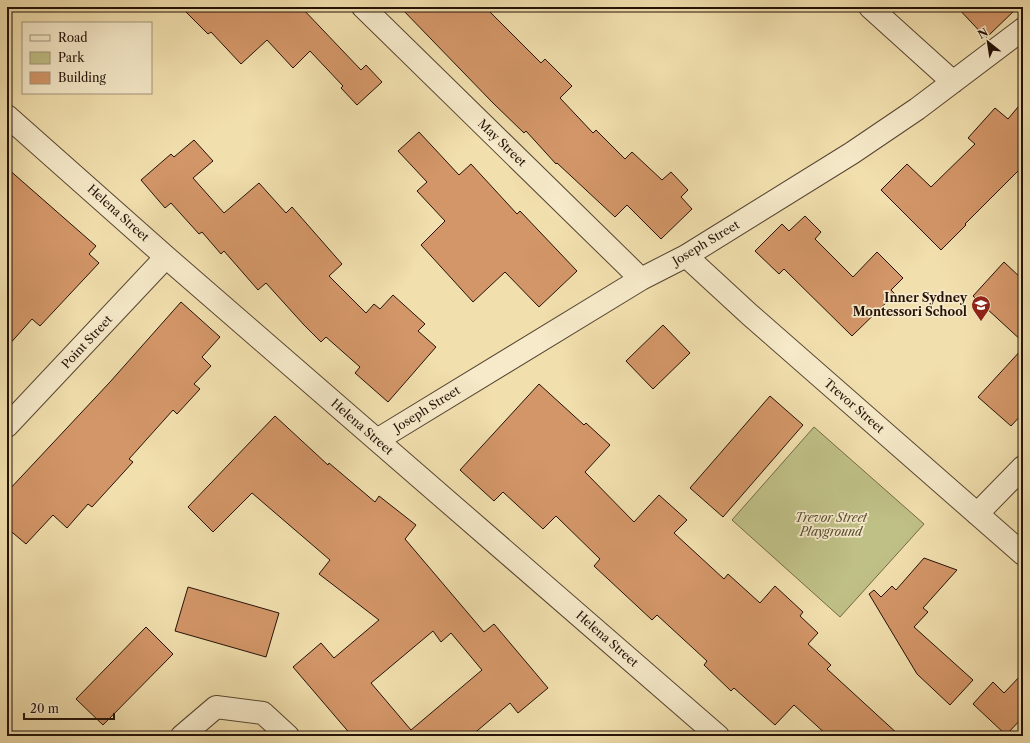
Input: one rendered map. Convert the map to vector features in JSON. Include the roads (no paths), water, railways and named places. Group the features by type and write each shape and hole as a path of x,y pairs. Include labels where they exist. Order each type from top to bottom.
{"street":[{"name":"May Street","path":"362,7 641,279"},
{"path":"870,7 953,82"},
{"name":"Joseph Street","path":"377,440 641,279 686,256 852,153 953,82 1023,29"},
{"name":"Helena Street","path":"7,116 166,257 718,736"},
{"name":"Trevor Street","path":"686,256 749,314 1023,554"},
{"name":"Point Street","path":"7,426 166,257"},
{"path":"977,514 1023,467"},
{"path":"182,736 216,707 262,713 288,736"}],"place":[{"name":"Inner Sydney Montessori School","path":"981,322"}],"park label":[{"name":"Trevor Street Playground","path":"831,525"}]}
